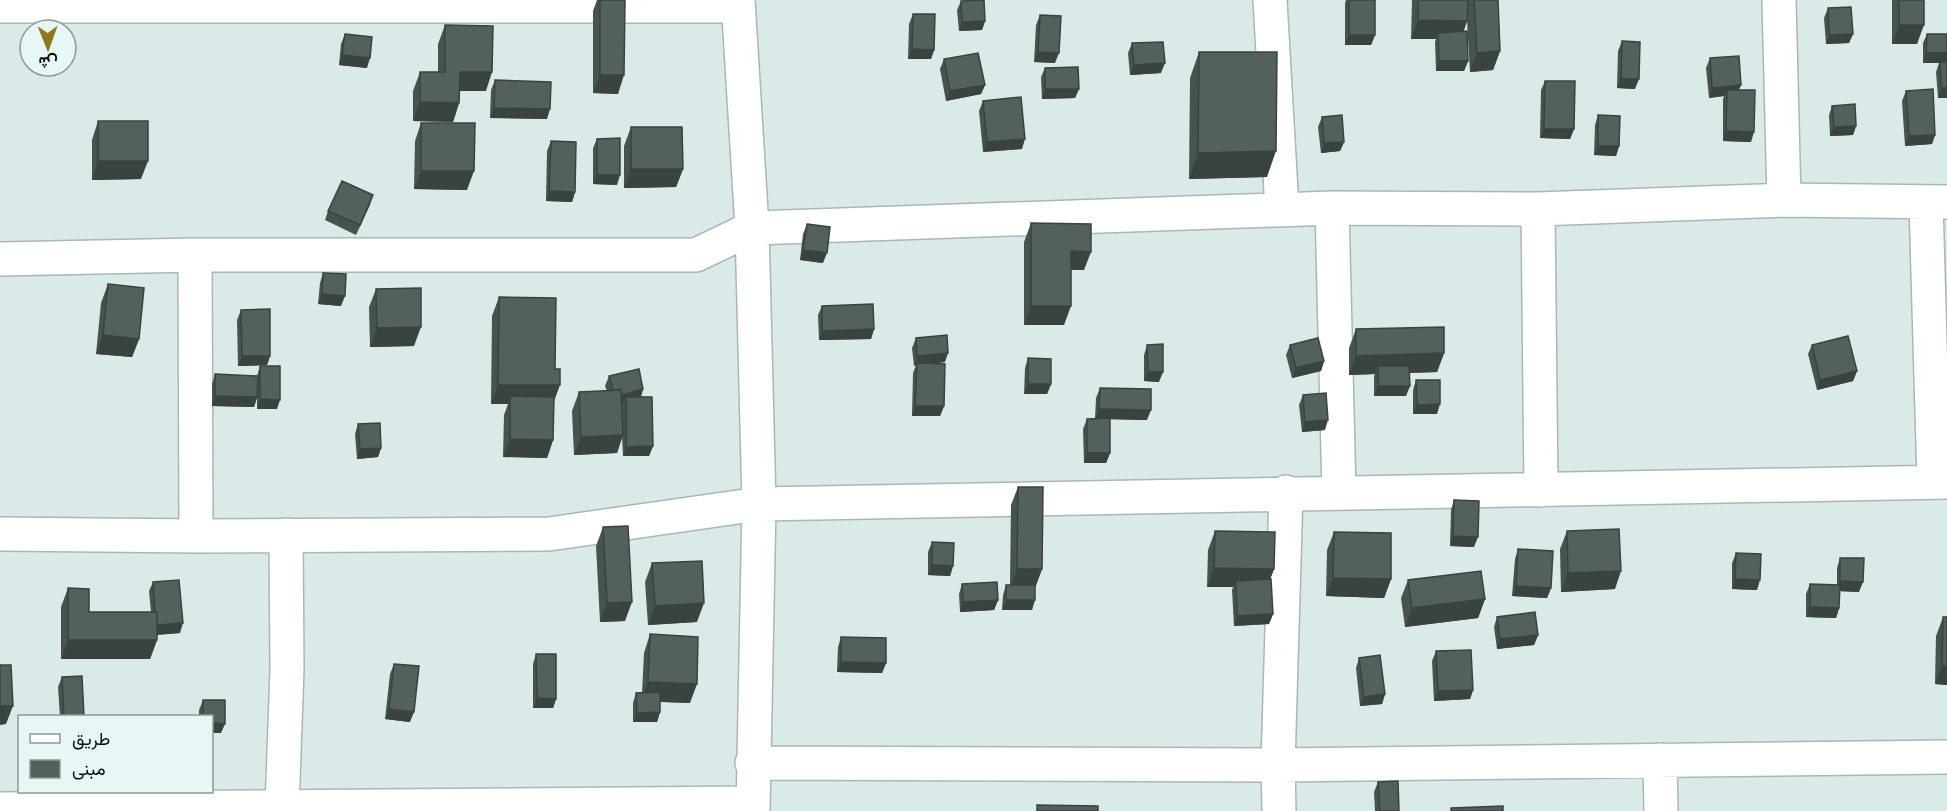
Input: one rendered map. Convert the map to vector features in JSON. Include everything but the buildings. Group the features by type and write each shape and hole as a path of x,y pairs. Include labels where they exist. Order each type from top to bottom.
{"street":[{"path":"1270,0 1282,209"},
{"path":"1779,0 1784,200"},
{"path":"0,6 738,3 752,228 759,504 752,763 753,807 0,809"},
{"path":"0,259 195,255 696,255 752,228 1282,209 1538,209 1784,200 1936,202 1940,482 1541,490 1286,492 759,504 549,534 196,536 0,534"},
{"path":"1332,208 1339,492"},
{"path":"1538,209 1541,490"},
{"path":"195,255 196,536"},
{"path":"1280,811 1278,765 1286,492"},
{"path":"282,809 287,669 286,535"},
{"path":"752,763 1278,765 1947,756"},
{"path":"1660,760 1661,811"}]}
